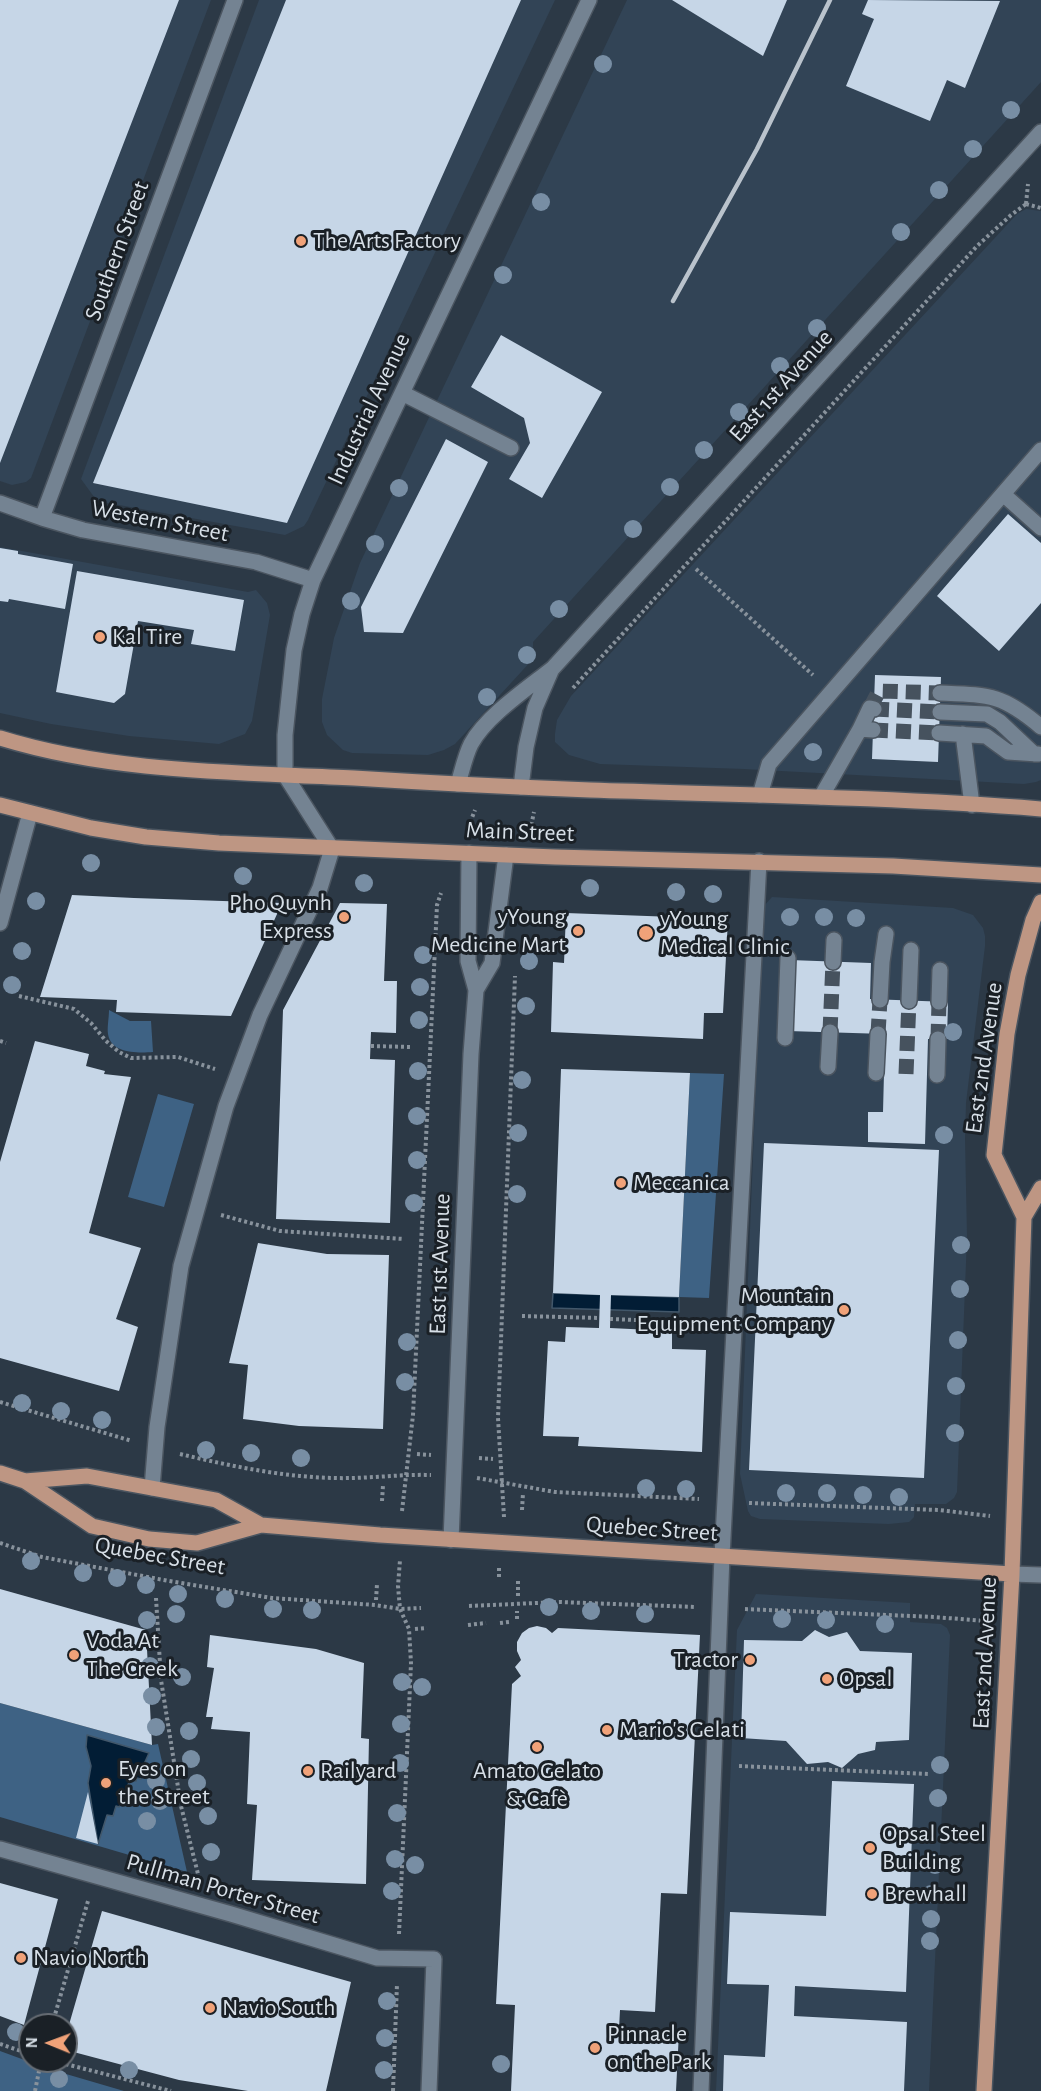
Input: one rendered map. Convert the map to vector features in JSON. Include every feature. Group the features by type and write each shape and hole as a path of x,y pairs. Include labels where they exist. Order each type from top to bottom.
{"main road":[{"name":"Main Street","path":"0,738 40,750 93,759 215,771 521,787 821,797 1041,809"},
{"name":"Main Street","path":"0,805 91,828 146,837 219,843 506,855 893,866 1041,875"},
{"name":"East 2nd Avenue","path":"984,2091 1012,1574 1024,1217 994,1155 1007,1034 1033,920 1041,902"},
{"name":"East 2nd Avenue","path":"1024,1217 1041,1188"},
{"name":"Quebec Street","path":"0,1473 25,1481 92,1526 149,1539 197,1543 261,1525 451,1540 1012,1574"},
{"name":"Quebec Street","path":"25,1481 87,1476 152,1488 216,1500 261,1525"}],"street":[{"name":"Southern Street","path":"42,518 235,0"},
{"name":"Industrial Avenue","path":"285,775 285,735 294,650 313,580 589,0"},
{"name":"East 1st Avenue","path":"458,784 470,745 482,728 553,668 1036,149 1041,132"},
{"path":"402,393 511,448"},
{"path":"760,795 769,764 1041,450"},
{"path":"1003,494 1041,528"},
{"name":"Western Street","path":"0,503 83,530 256,562 313,580"},
{"name":"East 1st Avenue","path":"521,787 526,747 535,708 553,668"},
{"path":"940,693 993,697 1010,703 1041,727"},
{"path":"821,797 867,730 870,708 874,709"},
{"path":"940,712 987,714 1000,722 1037,754"},
{"path":"939,733 986,736 1008,752 1037,754"},
{"path":"963,734 972,805"},
{"path":"152,1488 157,1427 181,1266 226,1106 260,1015 320,888 332,849 285,775"},
{"path":"0,923 30,813"},
{"name":"East 1st Avenue","path":"451,1540 471,1054 476,990 468,961 464,852"},
{"name":"East 1st Avenue","path":"476,990 492,963 506,855"},
{"path":"701,2091 722,1556 759,861"},
{"path":"880,1000 886,934"},
{"path":"833,962 834,940"},
{"path":"909,1001 911,950"},
{"path":"785,1038 788,958"},
{"path":"939,1002 940,970"},
{"path":"828,1067 830,1032"},
{"path":"876,1073 878,1034"},
{"path":"937,1075 938,1039"},
{"name":"Quebec Street","path":"1012,1574 1041,1575"},
{"name":"Pullman Porter Street","path":"0,1849 377,1958 434,1959 429,2091"}],"path":[{"path":"569,693 977,246 1026,204 1041,208"},
{"path":"696,569 831,692"},
{"path":"403,1502 413,1415 437,906 464,852 485,785"},
{"path":"504,1510 498,1418 515,968"},
{"path":"19,996 74,1009 91,1023 118,1052 131,1058 178,1057 237,1077"},
{"path":"0,1041 6,1043"},
{"path":"371,1046 411,1047"},
{"path":"198,1209 280,1231 404,1239"},
{"path":"522,1316 600,1318"},
{"path":"610,1319 735,1323"},
{"path":"0,1402 136,1443"},
{"path":"175,1453 291,1476 334,1478 384,1477 405,1474 434,1476"},
{"path":"417,1454 435,1455"},
{"path":"476,1458 493,1459"},
{"name":"Quebec Street","path":"478,1478 571,1493 707,1499"},
{"path":"382,1501 383,1485"},
{"path":"522,1510 523,1493"},
{"name":"Quebec Street","path":"746,1503 939,1510"},
{"name":"Quebec Street","path":"0,1543 42,1557 260,1597 375,1605 400,1609 421,1608"},
{"path":"518,1579 518,1596"},
{"path":"376,1600 377,1584"},
{"path":"393,2091 411,1663 409,1629 400,1609 398,1586"},
{"path":"156,1598 161,1680 181,1806 200,1880"},
{"path":"470,1606 559,1602 696,1607"},
{"path":"747,1609 934,1617"},
{"path":"517,1611 517,1619"},
{"path":"500,1623 509,1622"},
{"path":"468,1625 486,1623"},
{"path":"415,1629 427,1628"},
{"path":"715,1765 930,1774"},
{"path":"55,2013 88,1901"},
{"path":"0,2044 18,2050"},
{"path":"78,2067 171,2091"},
{"path":"35,2091 39,2073"}],"shaded area":[{"path":"0,0 211,0 31,478 26,482 12,485 0,481"},
{"name":"The Arts Factory","path":"259,0 555,0 308,520 304,526 285,535 97,501 81,479"},
{"path":"627,0 1041,0 1041,82 533,642 533,659 455,744 428,755 352,753 343,750 327,735 322,722 322,699 334,638 360,563"},
{"path":"1026,209 1041,211 1041,780 1024,784 600,764 569,755 555,742 555,734 557,720 571,696 1017,214"},
{"path":"0,547 248,592 256,590 267,603 270,615 252,721 245,734 219,744 129,736 51,724 0,713"},
{"path":"772,897 953,908 973,915 983,928 985,936 966,1103 967,1237 957,1492 954,1498 946,1504 915,1504 914,1517 909,1522 889,1524 760,1519 751,1516 748,1511 740,1474 763,912 764,906"},
{"path":"109,1010 130,1021 151,1021 153,1052 126,1051 114,1045 108,1034"},
{"path":"690,1073 724,1074 709,1298 679,1297"},
{"path":"158,1094 194,1104 164,1207 128,1197"},
{"path":"553,1293 679,1297 679,1312 552,1308"},
{"path":"756,1594 910,1603 910,1622 941,1624 947,1628 950,1635 929,2091 716,2091 737,1630"},
{"path":"0,1703 152,1745 158,1744 187,1872 0,1817"},
{"path":"87,1735 149,1753 139,1771 143,1773 141,1779 130,1780 119,1807 116,1806 113,1816 107,1815 98,1844 88,1783 91,1766 86,1747"},
{"path":"0,2051 18,2058 18,2073 63,2073 124,2091 0,2091"}],"building":[{"path":"0,0 179,0 0,463"},
{"name":"The Arts Factory","path":"286,0 521,0 287,523 93,483"},
{"path":"672,0 787,0 763,56"},
{"path":"868,0 1000,1 965,88 947,80 930,121 846,86 874,19 862,14"},
{"path":"501,335 602,392 542,498 509,479 530,443 524,418 471,387"},
{"path":"446,439 488,462 403,633 364,632 361,607"},
{"path":"1008,514 1041,543 1041,603 999,651 937,596"},
{"path":"0,548 18,551 18,554 73,564 65,609 9,599 8,602 0,601"},
{"name":"Kal Tire","path":"77,571 244,600 235,651 191,644 194,630 138,621 125,694 114,703 56,692"},
{"path":"875,675 941,677 938,762 872,759"},
{"path":"72,895 282,903 231,1016 116,1012 117,1000 40,997"},
{"path":"340,903 387,904 384,981 397,981 396,1033 371,1032 370,1059 395,1060 390,1223 276,1219 283,1010"},
{"path":"566,913 728,919 723,1013 704,1013 703,1039 551,1032 553,962 564,963"},
{"path":"790,960 871,963 870,999 948,1002 947,1039 928,1039 925,1144 868,1142 868,1112 883,1112 885,1034 788,1031"},
{"path":"35,1041 89,1054 86,1066 105,1071 104,1074 131,1077 89,1233 141,1248 116,1319 138,1327 119,1391 0,1358 0,1162"},
{"name":"Meccanica","path":"561,1069 690,1073 679,1297 611,1295 610,1328 672,1331 672,1349 706,1350 702,1452 578,1446 579,1437 543,1436 548,1341 565,1342 566,1327 599,1328 600,1295 553,1293"},
{"name":"Mountain Equipment Company","path":"764,1143 939,1150 924,1478 749,1470"},
{"path":"258,1243 327,1254 389,1255 383,1429 299,1426 243,1419 248,1365 229,1363"},
{"name":"Voda At The Creek","path":"0,1589 146,1630 152,1745 0,1703"},
{"path":"537,1626 546,1628 552,1633 558,1628 700,1635 687,1894 661,1893 655,2012 620,2010 619,2029 679,2032 676,2091 511,2091 515,2005 496,2004 512,1684 521,1676 515,1667 521,1660 517,1651 517,1642 522,1633"},
{"name":"Opsal","path":"815,1630 829,1637 847,1632 860,1651 912,1653 909,1740 876,1742 875,1750 858,1754 842,1768 828,1762 807,1764 786,1741 741,1738 744,1640 802,1641"},
{"name":"Railyard","path":"210,1635 316,1649 364,1663 361,1738 369,1739 366,1884 252,1880 257,1805 247,1804 250,1732 211,1729 213,1717 206,1717 214,1668 207,1667"},
{"name":"Opsal Steel Building","path":"832,1781 914,1784 906,1992 795,1986 794,2016 907,2022 904,2091 723,2091 724,2055 765,2057 769,1985 727,1984 730,1912 826,1916"},
{"path":"88,1792 98,1844 76,1838"},
{"name":"Navio North","path":"0,1883 58,1899 27,2013 18,2013 18,2023 0,2016"},
{"name":"Navio South","path":"102,1911 351,1982 326,2091 248,2091 179,2080 78,2053 78,2013 72,2013"}],"tunnel":[{"path":"870,708 879,691 940,693"},
{"path":"874,709 940,712"},
{"path":"873,730 939,733"},
{"path":"830,1032 833,962"},
{"path":"878,1034 880,1000"},
{"path":"906,1074 909,1001"},
{"path":"938,1039 939,1002"}],"railway":[{"path":"673,301 757,149 830,0"}],"place":[{"name":"The Arts Factory","path":"301,241"},
{"name":"Kal Tire","path":"100,637"},
{"name":"Pho Quynh Express","path":"344,917"},
{"name":"yYoung Medicine Mart","path":"578,931"},
{"name":"yYoung Medical Clinic","path":"646,933"},
{"name":"Meccanica","path":"621,1183"},
{"name":"Mountain Equipment Company","path":"844,1310"},
{"name":"Voda At The Creek","path":"74,1655"},
{"name":"Tractor","path":"750,1660"},
{"name":"Opsal","path":"827,1679"},
{"name":"Mario's Gelati","path":"607,1730"},
{"name":"Amato Gelato & Cafè","path":"537,1747"},
{"name":"Railyard","path":"308,1771"},
{"name":"Eyes on the Street","path":"106,1783"},
{"name":"Opsal Steel Building","path":"870,1848"},
{"name":"Brewhall","path":"872,1894"},
{"name":"Navio North","path":"21,1958"},
{"name":"Navio South","path":"210,2008"},
{"name":"Pinnacle on the Park","path":"595,2048"}]}
